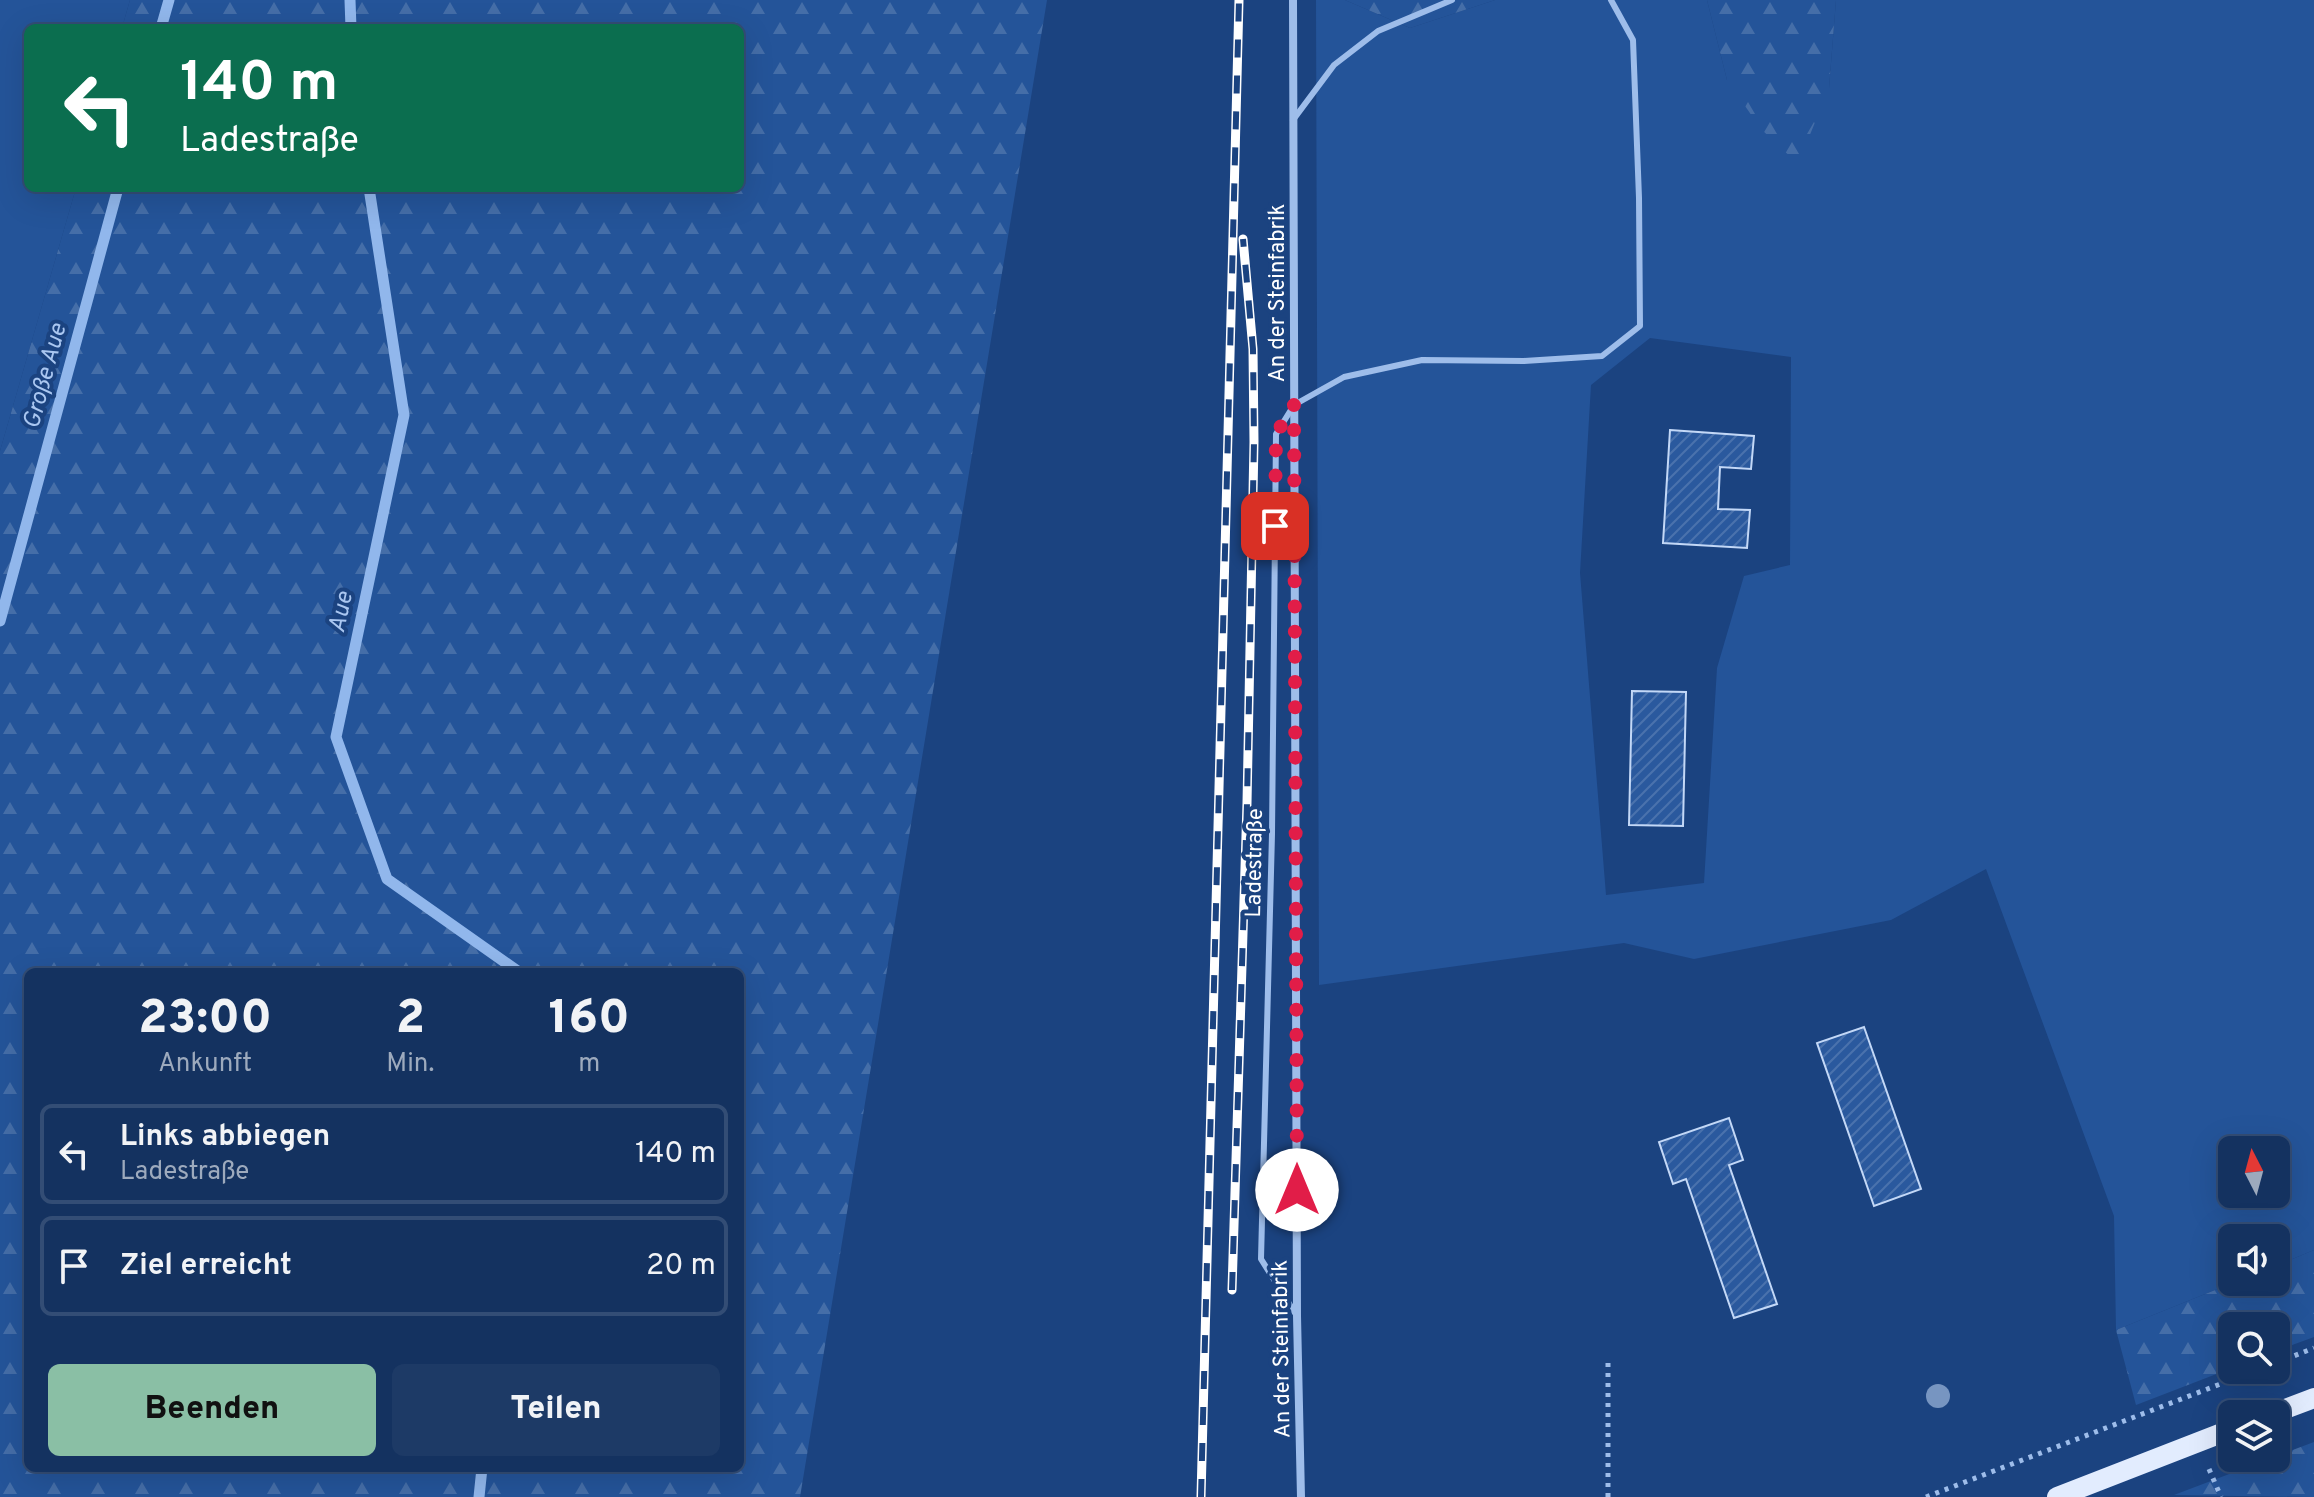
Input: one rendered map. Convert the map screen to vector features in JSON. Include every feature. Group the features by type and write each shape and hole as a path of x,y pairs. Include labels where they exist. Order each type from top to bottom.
{"main road":[{"path":"2290,1407 2314,1398"},
{"path":"2057,1497 2218,1434"}],"street":[{"name":"An der Steinfabrik","path":"1293,0 1297,1316 1301,1497"}],"lane":[{"path":"1293,120 1334,65 1378,31 1452,0"},
{"path":"1294,405 1344,377 1422,360 1524,361 1602,356 1640,326 1633,40 1611,0"},
{"name":"Ladestraße","path":"1294,405 1276,434 1272,834 1261,1259 1297,1316"}],"path":[{"path":"2290,1357 2314,1348"},
{"path":"1608,1358 1608,1497"},
{"path":"1926,1497 2221,1384"}],"green space":[{"path":"0,0 130,0 123,24 24,24 24,192 75,192 0,451"},
{"path":"130,0 1047,0 800,1497 0,1497 0,451 75,192 744,192 744,24 123,24"},
{"path":"1316,0 1345,0 1410,28 1495,0 1707,0 1727,80 1829,88 1836,0 2314,0 2314,1250 2290,1260 2290,1224 2218,1224 2218,1289 2116,1330 2114,1216 1986,869 1891,920 1694,959 1624,943 1319,985","holes":["1650,338 1791,357 1790,565 1744,576 1717,668 1704,883 1606,895 1580,573 1591,385"]},
{"path":"1345,0 1495,0 1410,28"},
{"path":"1707,0 1836,0 1829,88 1798,164 1761,129 1727,80"},
{"path":"2314,1250 2314,1337 2290,1346 2290,1312 2218,1312 2218,1373 2136,1405 2116,1330 2218,1289 2218,1296 2290,1296 2290,1260"},
{"path":"2314,1442 2314,1497 2174,1495 2235,1472 2290,1472 2290,1451"}],"building":[{"path":"1670,430 1754,436 1751,469 1720,467 1718,509 1750,510 1747,548 1663,543"},
{"path":"1632,691 1686,692 1683,826 1629,825"},
{"path":"1864,1027 1921,1189 1874,1206 1817,1043"},
{"path":"1729,1118 1743,1160 1729,1165 1777,1304 1734,1318 1686,1179 1673,1184 1659,1142"}],"waterway":[{"name":"Große Aue","path":"162,24 169,0"},
{"name":"Aue","path":"350,0 351,24"},
{"name":"Große Aue","path":"0,621 117,192"},
{"name":"Aue","path":"370,192 404,415 336,737 387,879 513,968"},
{"name":"Aue","path":"479,1497 482,1472"}],"railway":[{"path":"1201,1497 1239,0"},
{"path":"1232,1290 1254,442 1253,349 1243,239"}],"route":[{"path":"1275,526 1276,434 1294,405 1297,1190"}]}
